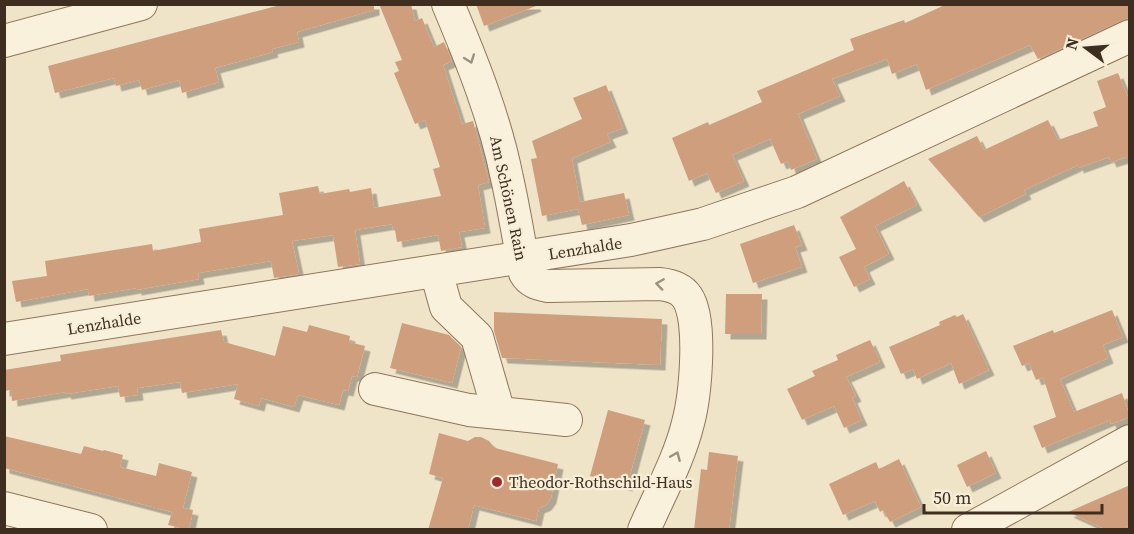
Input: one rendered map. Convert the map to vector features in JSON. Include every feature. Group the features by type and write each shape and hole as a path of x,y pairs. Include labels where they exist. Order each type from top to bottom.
{"street":[{"path":"4,41 49,16 141,4"},
{"name":"Am Schönen Rain","path":"448,4 469,53 497,137 528,279 540,284 659,284 676,288 688,298 695,327 696,359 692,404 682,443 644,530"},
{"name":"Lenzhalde","path":"4,339 657,235 704,224 788,195 860,164 1130,36"},
{"path":"436,271 446,307 477,337 499,413"},
{"path":"375,389 469,410 566,420"},
{"path":"968,530 1130,441"},
{"path":"4,508 91,530"}],"building":[{"path":"284,4 374,4 374,10 297,32 299,42 272,49 273,52 215,68 219,82 182,93 179,80 142,90 139,80 116,86 114,78 55,93 48,66"},
{"path":"379,4 411,4 415,21 422,18 434,47 444,42 452,61 443,65 462,124 473,121 489,182 478,185 485,228 459,232 462,247 441,251 438,235 397,242 392,224 355,230 360,264 338,267 333,235 292,241 299,274 274,278 271,261 198,273 199,279 136,290 136,288 89,296 88,289 16,302 12,281 47,276 45,261 152,244 153,251 201,242 199,229 283,215 279,193 318,186 320,194 371,188 374,208 441,196 433,169 440,167 425,120 415,124 394,73 399,71 395,62 402,60"},
{"path":"476,4 535,4 536,6 484,26"},
{"path":"947,4 1130,4 1130,17 1038,59 1030,45 926,90 917,64 892,74 887,59 832,79 840,96 798,114 817,159 791,170 788,161 781,164 770,139 732,155 744,181 716,193 707,173 689,181 672,138 762,102 757,91 854,50 850,39 904,20 905,23"},
{"path":"1118,73 1130,102 1130,156 1111,162 1109,157 1078,168 1078,165 1024,190 1026,194 979,217 928,159 977,136 984,150 1048,120 1058,140 1098,126 1093,112 1106,107 1097,81"},
{"path":"606,85 623,128 607,134 611,142 572,158 580,202 624,193 629,215 582,225 578,209 542,216 531,159 537,158 532,141 582,119 573,98"},
{"path":"904,181 917,205 875,226 889,254 864,267 870,279 854,287 839,257 856,249 840,217"},
{"path":"794,225 802,245 795,247 802,267 753,283 740,244"},
{"path":"726,294 762,294 761,334 725,334"},
{"path":"1112,310 1123,337 1103,345 1108,358 1060,379 1074,412 1122,393 1130,417 1111,424 1110,420 1042,448 1033,426 1056,417 1043,377 1036,380 1029,363 1022,366 1013,346"},
{"path":"494,312 662,319 660,365 502,358 494,331"},
{"path":"963,314 989,370 959,384 951,363 917,379 913,369 901,374 889,347 940,325 939,322"},
{"path":"402,323 449,335 461,347 452,383 390,368"},
{"path":"309,325 350,336 349,342 365,346 357,377 352,376 348,391 343,390 339,405 298,395 294,407 261,398 259,406 234,399 238,384 182,393 180,382 137,388 138,395 120,397 118,386 12,401 11,390 4,391 4,370 61,361 60,355 221,330 224,342 275,356 283,326 307,332"},
{"path":"870,340 880,362 846,377 856,396 852,398 862,420 844,428 834,406 802,420 787,389 815,376 812,371 838,360 836,355"},
{"name":"Theodor-Rothschild-Haus","path":"608,410 645,420 627,486 590,476"},
{"name":"Theodor-Rothschild-Haus","path":"439,433 468,441 481,437 495,448 558,464 551,498 546,505 539,508 536,521 474,505 468,530 428,530 443,478 429,474"},
{"path":"4,436 81,454 84,446 123,455 120,467 156,476 159,463 192,472 183,508 193,510 189,530 168,525 172,512 4,468"},
{"path":"986,451 996,473 967,487 957,465"},
{"path":"709,452 738,456 729,530 694,530 701,469 707,470"},
{"path":"899,459 921,507 890,522 883,510 880,512 875,501 843,515 829,484 876,462 879,469"},
{"path":"1130,485 1130,525 1126,527 1126,530 1107,530 1068,512"}],"place":[{"name":"Theodor-Rothschild-Haus","path":"497,482"}]}
